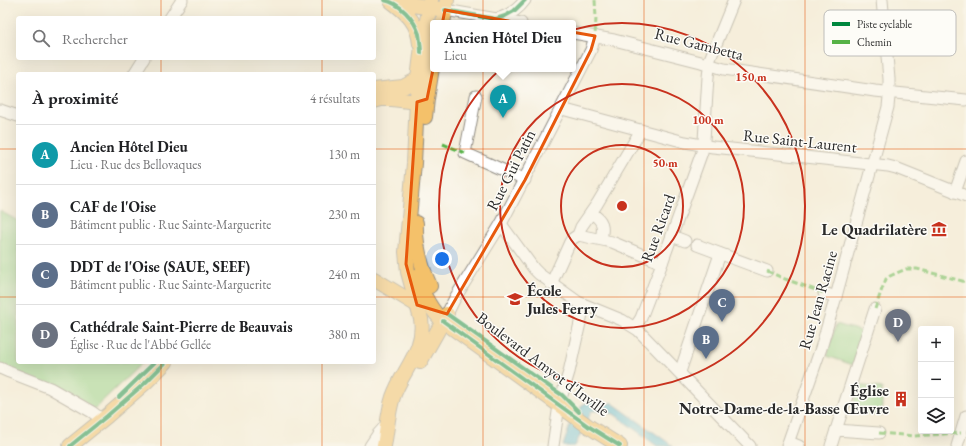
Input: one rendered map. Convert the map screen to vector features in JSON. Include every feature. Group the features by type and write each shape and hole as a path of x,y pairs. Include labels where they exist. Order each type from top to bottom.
{"main road":[{"path":"388,1 437,8 433,20"},
{"path":"388,1 404,11 413,22 417,30 424,78"},
{"path":"421,54 430,28"},
{"path":"391,446 397,409 401,395 445,317 442,307 430,285 421,263 417,244 416,224 422,101 424,78 430,54"},
{"path":"376,90 403,87 424,78 430,67"},
{"path":"376,100 392,99 422,101"},
{"path":"384,446 390,405 394,392 413,358 420,342 422,331 422,323 408,272 406,248 414,163 422,101"},
{"path":"410,212 410,243 413,263 420,288 432,309"},
{"path":"376,280 417,306 441,310 445,317"},
{"name":"Boulevard Amyot d'Inville","path":"445,317 561,400 574,412 619,445"},
{"path":"101,418 153,364"},
{"path":"74,442 144,383 164,364"}],"street":[{"path":"171,16 182,0"},
{"path":"496,19 510,14 518,8 524,0"},
{"name":"Rue Ricard","path":"635,327 641,318 662,263 703,146 709,65 734,0"},
{"name":"Rue Jean Racine","path":"882,0 883,10"},
{"path":"437,8 502,20"},
{"name":"Rue Gambetta","path":"576,33 629,44 724,69 875,91 966,100"},
{"name":"Rue Gui Patin","path":"445,317 501,224 525,180 591,50 595,36"},
{"name":"Rue Jean Racine","path":"792,445 836,297 888,107 889,79 887,56"},
{"path":"135,72 143,60"},
{"path":"476,96 464,153 525,180"},
{"name":"Rue Saint-Laurent","path":"562,109 703,146 888,166 966,196"},
{"path":"0,110 16,115"},
{"path":"551,284 570,242 578,235 581,227 641,130"},
{"path":"955,192 966,161"},
{"path":"591,213 599,218 602,224 603,232 601,239"},
{"path":"501,224 534,270 551,284 578,302 635,327 750,446"},
{"path":"578,235 612,242 662,263"},
{"path":"672,236 685,241"},
{"path":"697,245 767,271"},
{"path":"680,372 720,254"},
{"path":"824,293 836,297"},
{"path":"553,446 561,400 584,305"},
{"path":"831,446 875,309"},
{"path":"0,368 50,388 101,418"},
{"path":"961,441 966,416"},
{"path":"370,446 388,423"},
{"path":"836,430 879,433"}],"highlighted area":[{"path":"445,10 595,36 591,50 525,180 447,314 417,305 406,264 417,102 427,99"}],"green space":[{"path":"0,211 16,220 16,364 141,364 94,409 0,365"},
{"path":"836,324 864,332 853,365 827,356"},
{"path":"857,385 882,388 882,416 853,412"}],"water":[{"path":"588,402 601,402 609,404 611,402 673,446 657,446 614,414 602,411 591,411 575,446 563,446 571,422 574,422 582,405"}],"marked path":[{"path":"595,0 595,36"},
{"path":"443,144 465,153"},
{"path":"875,309 886,279 906,269 917,269 966,282"},
{"path":"767,271 824,293"},
{"path":"879,433 914,436 961,433"}],"cycle path":[{"path":"384,0 396,4 410,17 419,34 421,53"},
{"path":"445,10 496,19 514,11 525,0"},
{"path":"447,314 562,395 579,412"},
{"path":"443,321 588,426 620,446"},
{"path":"119,397 153,364"},
{"path":"70,446 145,383 164,364"}],"place":[{"name":"Ancien Hôtel Dieu","path":"503,118"},
{"name":"Le Quadrilatère","path":"939,229"},
{"name":"École Jules Ferry","path":"515,299"},
{"name":"DDT de l'Oise (SAUE, SEEF)","path":"722,322"},
{"name":"Cathédrale Saint-Pierre de Beauvais","path":"898,342"},
{"name":"CAF de l'Oise","path":"706,359"},
{"name":"Église Notre-Dame-de-la-Basse Œuvre","path":"901,399"}]}
